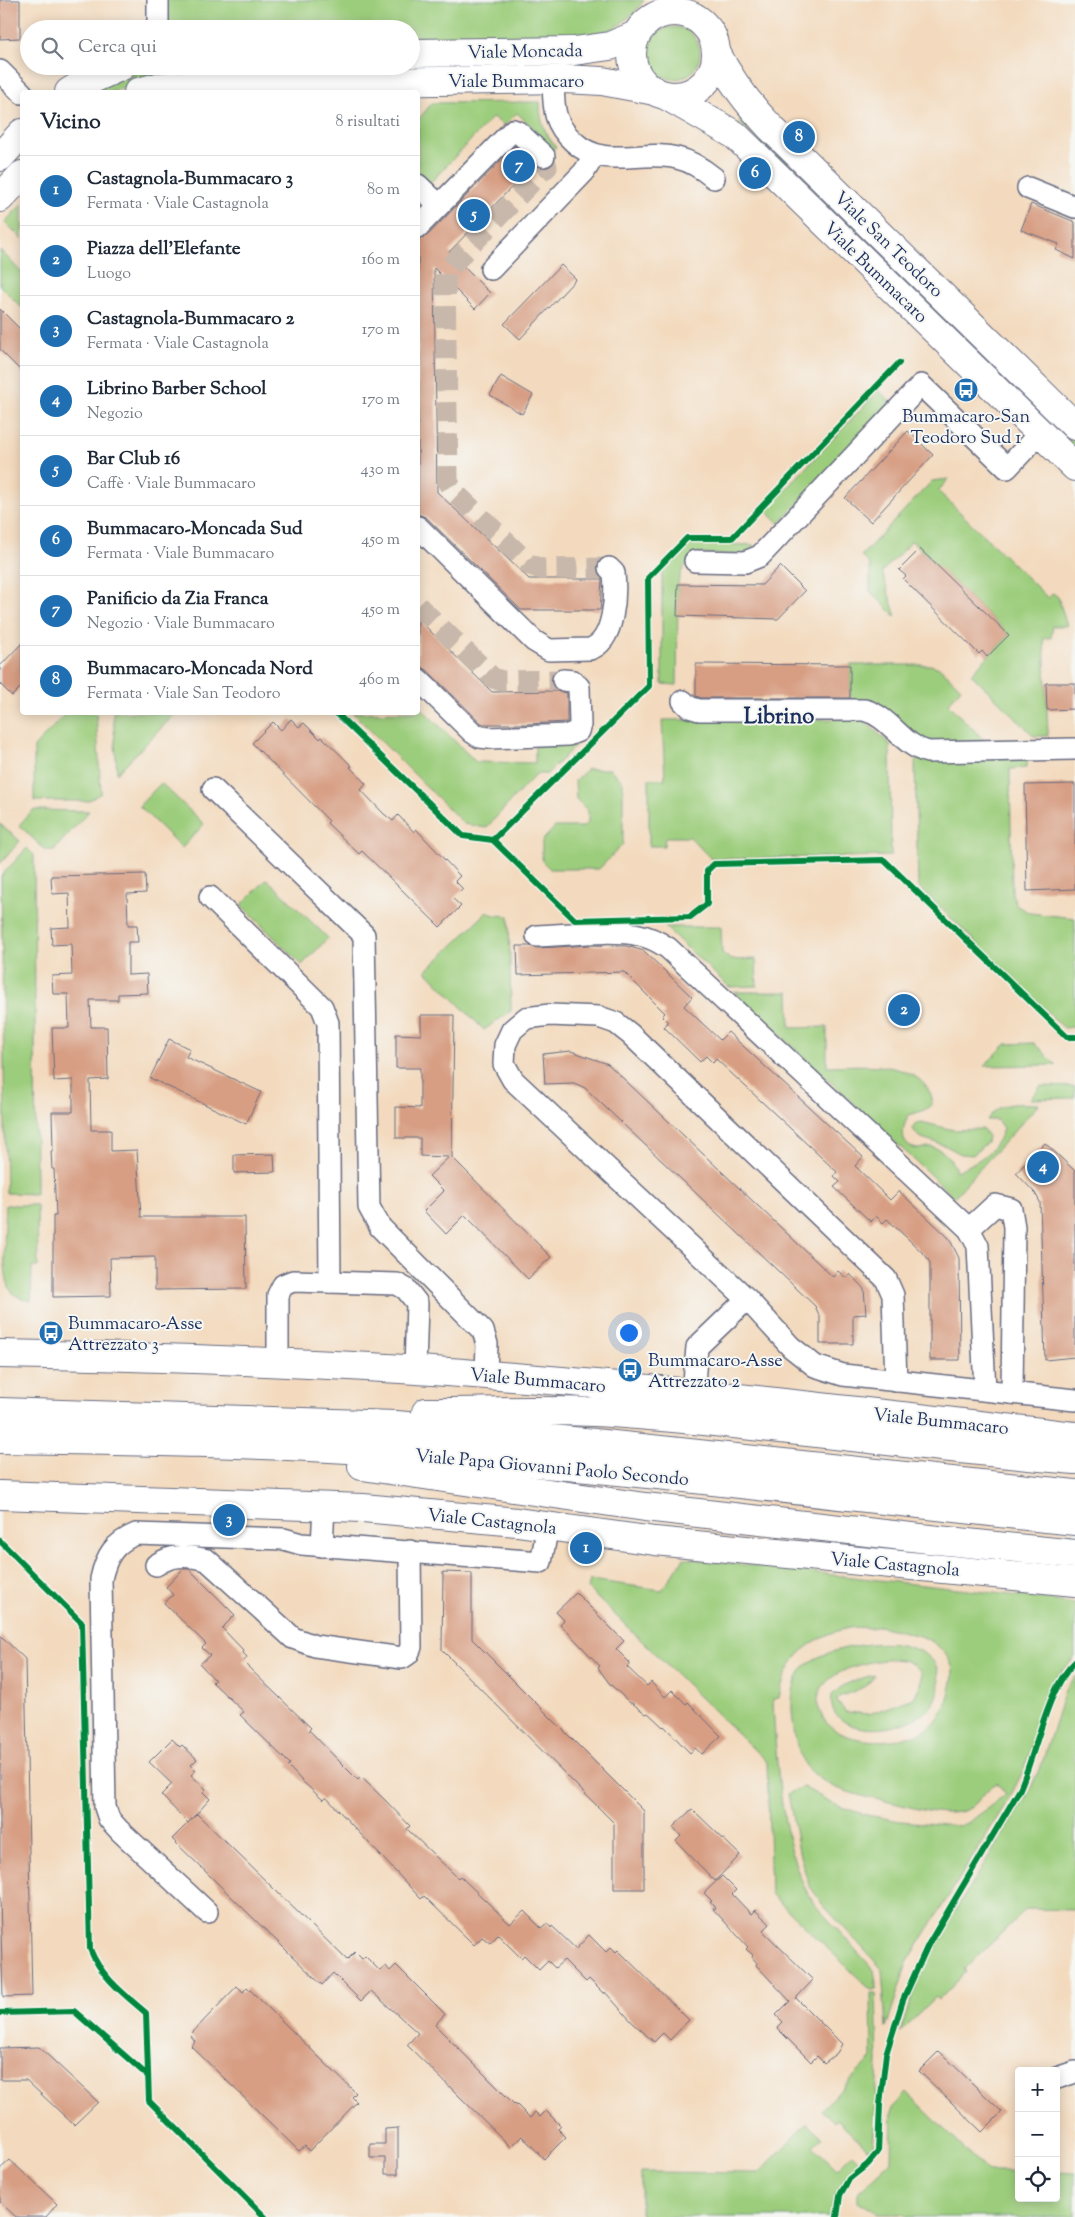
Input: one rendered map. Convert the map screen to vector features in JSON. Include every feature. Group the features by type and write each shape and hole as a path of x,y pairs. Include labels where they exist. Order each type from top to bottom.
{"main road":[{"name":"Viale San Teodoro","path":"703,0 714,46 728,75 752,107 1075,426"},
{"path":"670,12 692,16 709,31 714,46 711,73 701,86 686,93 660,93 642,80 634,67 632,50 648,18 670,12"},
{"name":"Viale Moncada","path":"420,53 574,51 610,46 648,18"},
{"path":"574,51 585,60 586,67 580,80"},
{"path":"72,90 102,75"},
{"name":"Viale Bummacaro","path":"146,90 157,87 184,85 353,88 553,79 602,81 660,93 735,135 1075,467"},
{"path":"735,135 729,122 733,111 744,106 752,107"},
{"path":"0,157 20,135"},
{"path":"2,197 20,177"},
{"name":"Viale Bummacaro","path":"0,1354 278,1362 486,1374 693,1394 1075,1436"},
{"path":"0,1398 28,1426"},
{"path":"0,1412 28,1426"},
{"path":"200,1417 423,1412 610,1413 1075,1460"},
{"name":"Viale Papa Giovanni Paolo Secondo","path":"28,1426 123,1415 396,1425 1075,1494"},
{"path":"0,1439 28,1426"},
{"path":"0,1452 28,1426"},
{"name":"Viale Papa Giovanni Paolo Secondo","path":"28,1426 72,1454 174,1443 396,1452 592,1469 1075,1521"},
{"path":"232,1445 353,1465 646,1507 1075,1554"},
{"name":"Viale Castagnola","path":"0,1495 363,1508 548,1526 663,1541 1075,1582"}],"street":[{"path":"158,0 158,20"},
{"path":"0,71 20,91"},
{"path":"553,79 556,118 560,128 580,148 594,156 662,155 678,158 690,162 714,178"},
{"path":"420,225 513,130 518,132 544,156"},
{"path":"491,269 584,172 594,156"},
{"path":"420,187 439,205"},
{"path":"1028,188 1075,207"},
{"path":"695,561 745,562 760,556 921,385 1007,468 1040,433"},
{"path":"420,529 534,641 549,650 590,649 601,641 614,615 614,577 609,568"},
{"path":"420,681 472,732 480,737 489,738 568,735 578,731 580,725 579,687 573,681 563,680"},
{"path":"683,701 688,707 700,710 864,710 879,716 912,746 928,752 1075,748"},
{"path":"213,789 364,935 369,1207 380,1227 483,1331 487,1344 486,1374"},
{"path":"210,897 322,1007 326,1015 328,1023 330,1282"},
{"path":"538,936 621,933 654,939 668,948 969,1229 978,1246 985,1390"},
{"path":"896,1381 893,1295 886,1279 630,1034 616,1024 599,1016 550,1015 526,1018 512,1030 505,1045 504,1064 513,1080 747,1299 792,1347 815,1366 843,1375 896,1381 985,1390 1075,1400"},
{"path":"969,1229 995,1205 1012,1209 1014,1227 1012,1393"},
{"path":"278,1362 278,1295 284,1285 293,1281 397,1284 406,1288 414,1297 418,1310 415,1370"},
{"path":"693,1394 697,1347 747,1299"},
{"path":"322,1546 324,1507"},
{"path":"207,1912 120,1831 109,1819 105,1807 101,1579 105,1562 111,1550 123,1539 136,1534 284,1539 301,1544 322,1546 541,1562 548,1526"},
{"path":"156,1566 165,1559 189,1555 207,1560 293,1638 315,1646 402,1658 408,1654 411,1647 410,1551"}],"green space":[{"path":"164,0 644,0 634,13 615,28 587,37 420,39 420,20 164,20"},
{"path":"669,27 679,27 688,31 696,39 700,53 696,67 688,75 679,79 669,79 660,75 652,67 648,58 648,48 652,39 660,31"},
{"path":"577,61 580,67 420,73 420,66"},
{"path":"372,75 137,84 118,90 92,90 127,76"},
{"path":"540,102 544,126 548,137 556,147 549,154 532,137 536,131 517,113 504,126 493,117 429,184 420,175 420,118 432,103"},
{"path":"744,116 1075,438 1075,453 740,123 739,120"},
{"path":"20,206 20,237 5,222"},
{"path":"0,250 20,271 20,306 0,286"},
{"path":"879,390 891,403 779,524 766,510"},
{"path":"949,479 938,491 1048,598 1053,593 1058,597 1067,626 1053,626 1051,638 1044,638 1048,736 1034,736 971,674 1009,635 950,578 931,565 934,562 912,541 882,572 896,617 870,591 870,565 861,556 932,481"},
{"path":"689,543 754,545 745,555 694,554 686,564 678,584 677,685 662,684 662,572"},
{"path":"850,665 930,665 940,668 961,688 948,704 985,741 927,741 908,732 875,700 850,700"},
{"path":"420,707 476,762 535,763 535,746 576,745 547,774 536,774 486,828 464,824 355,715 420,715"},
{"path":"64,715 96,715 101,793 88,801 34,801 34,747"},
{"path":"113,715 174,715 117,773"},
{"path":"862,719 890,744 891,856 711,859 690,837 665,837 664,846 649,846 649,779 665,779 662,720"},
{"path":"916,756 1027,758 1027,768 1010,769 1012,894 1017,906 1030,913 1075,918 1075,1027 1064,1028 918,886"},
{"path":"587,769 610,769 623,782 623,844 599,869 550,869 542,861 542,841 555,827 583,827 588,823 588,811 576,799 575,781"},
{"path":"161,783 204,824 182,848 139,806"},
{"path":"33,810 89,811 54,850 45,850 19,825"},
{"path":"0,824 20,841 0,864"},
{"path":"27,848 34,855 36,1194 6,1193 1,876"},
{"path":"267,879 328,938 302,965 241,905"},
{"path":"487,912 494,915 509,916 511,1011 484,1030 426,971"},
{"path":"665,927 721,927 722,953 731,960 756,959 757,986 729,987"},
{"path":"734,992 789,992 790,1028 827,1027 827,1066 869,1065 885,1067 912,1075 923,1083 931,1095 931,1104 926,1109 909,1115 903,1131 905,1141 912,1148 930,1147 940,1150 950,1159 956,1171 985,1156 996,1144 1003,1128 997,1120 987,1120 998,1109 1010,1104 1039,1104 954,1197"},
{"path":"1034,1043 1056,1065 984,1066 1006,1044"},
{"path":"1041,1086 1075,1087 1075,1098 1030,1099"},
{"path":"921,1122 954,1130 982,1129 988,1136 987,1142 973,1155 961,1154 946,1146 919,1137 913,1129 916,1123"},
{"path":"6,1205 37,1205 38,1267 32,1267 31,1301 15,1294 8,1283 4,1249"},
{"path":"684,1558 1029,1597 1075,1604 1075,1657 1054,1680 1024,1769 1010,1797 907,1963 886,2028 882,1969 823,1905 809,1885 800,1856 788,1794 803,1787 838,1806 867,1815 900,1821 960,1826 971,1821 1006,1794 997,1783 972,1807 960,1812 942,1813 847,1792 837,1788 818,1777 806,1766 801,1756 793,1721 793,1691 797,1677 808,1663 832,1652 862,1645 877,1644 900,1645 918,1650 929,1657 936,1666 939,1687 935,1701 916,1718 886,1728 871,1729 857,1727 844,1722 835,1713 831,1702 832,1695 841,1687 874,1675 872,1680 864,1687 837,1698 837,1702 846,1712 869,1714 914,1698 922,1681 921,1672 915,1666 902,1660 876,1661 845,1670 832,1677 823,1687 818,1698 820,1712 828,1724 839,1732 853,1738 869,1740 901,1739 928,1729 938,1719 946,1703 953,1678 951,1663 939,1647 919,1636 880,1626 849,1628 823,1637 802,1651 787,1672 779,1698 773,1699 778,1777 782,1806 795,1862 804,1886 815,1905 874,1970 877,1989 871,1990 771,1894 767,1762 588,1589 590,1580 662,1590"},
{"path":"1075,1676 1075,1910 1026,1909 964,1970 966,1972 939,2000 936,1997 900,2032 919,1975 930,1951 1030,1790 1043,1760 1065,1690"},
{"path":"871,1993 876,1993 878,2062 873,2151 867,2148 838,2120 834,2123 821,2110 872,2058"},
{"path":"907,2093 988,2172 1015,2172 1015,2202 1060,2202 1060,2172 1075,2173 1075,2217 906,2217 903,2214 878,2214 857,2201 857,2193 891,2161 892,2108"},
{"path":"807,2123 822,2137 813,2146 837,2169 852,2154 860,2162 844,2180 836,2194 831,2217 644,2217 641,2213 641,2172 759,2173"}],"building":[{"path":"0,0 20,0 20,38 0,39"},
{"path":"515,146 534,164 449,252 490,293 475,309 434,268 437,492 529,579 602,579 600,610 521,610 427,518 420,515 420,238 427,236"},
{"path":"1031,204 1075,222 1075,259 1056,250 1059,244 1021,230"},
{"path":"561,265 576,279 520,339 504,324"},
{"path":"0,309 20,329 20,370 0,350"},
{"path":"501,376 533,395 522,414 490,395"},
{"path":"908,431 933,455 871,522 845,498"},
{"path":"920,549 1009,635 987,657 982,651 979,654 903,579 906,576 899,570"},
{"path":"780,566 805,591 778,619 677,616 678,584 762,585"},
{"path":"420,621 492,692 557,691 567,693 567,722 483,724 427,670 420,666"},
{"path":"20,645 20,688 12,696 0,684 0,666"},
{"path":"696,664 850,665 850,698 701,698 696,696"},
{"path":"1046,683 1075,683 1075,709 1047,710"},
{"path":"291,719 299,727 304,723 320,739 322,737 352,766 350,767 366,784 361,790 384,814 393,821 398,815 414,832 416,829 460,876 455,881 463,889 453,899 461,906 440,927 362,851 359,854 327,823 329,821 252,743 273,722 281,730"},
{"path":"1075,784 1075,889 1027,891 1025,785"},
{"path":"145,874 146,893 127,894 128,925 137,925 138,942 128,942 128,975 147,974 148,993 118,994 118,1000 90,1000 91,1027 107,1027 108,1079 90,1080 91,1130 111,1130 111,1151 137,1150 141,1217 245,1217 246,1289 155,1290 155,1257 110,1258 111,1296 53,1297 53,1216 56,1216 54,1169 52,1169 51,1151 53,1151 52,1112 73,1112 73,1080 54,1081 52,1028 69,1028 68,994 53,994 52,976 72,975 71,944 52,945 51,928 70,927 69,893 52,894 51,876"},
{"path":"590,945 626,946 644,951 692,997 684,1006 720,1040 728,1032 863,1157 855,1166 890,1200 899,1191 949,1238 959,1258 960,1360 930,1360 930,1263 926,1256 887,1219 883,1223 876,1216 871,1222 834,1187 840,1182 834,1176 837,1172 716,1059 713,1063 706,1056 700,1062 664,1027 668,1022 662,1016 665,1013 624,972 518,975 517,946 538,948"},
{"path":"421,1015 454,1015 452,1157 551,1257 528,1279 465,1215 446,1234 424,1211 444,1191 429,1176 449,1157 420,1156 420,1138 396,1138 396,1107 420,1108 420,1068 396,1068 396,1034 421,1035"},
{"path":"169,1039 190,1049 186,1057 261,1092 246,1124 150,1078"},
{"path":"571,1051 608,1064 833,1277 838,1271 846,1278 850,1274 864,1289 866,1314 853,1315 853,1344 820,1344 820,1317 815,1306 585,1088 574,1083 545,1084 543,1054"},
{"path":"1045,1143 1075,1171 1075,1357 1045,1360 1040,1202 1035,1193 1016,1173"},
{"path":"274,1154 275,1172 234,1173 234,1155"},
{"path":"183,1569 189,1569 235,1615 222,1628 244,1651 243,1653 247,1657 243,1662 311,1728 309,1730 358,1780 361,1777 384,1799 410,1826 407,1829 458,1878 460,1876 510,1924 524,1911 541,1928 547,1923 551,1928 552,1926 576,1949 589,1935 606,1952 611,1947 616,1952 618,1950 689,2020 670,2040 663,2033 654,2042 632,2022 605,1992 604,1994 589,1979 586,1982 564,1960 555,1968 548,1961 539,1970 524,1955 521,1958 498,1935 490,1943 482,1937 474,1945 424,1896 421,1899 326,1797 323,1800 302,1781 288,1766 290,1764 240,1715 244,1712 212,1682 215,1680 200,1664 210,1655 202,1648 206,1644 164,1603 173,1595 166,1587"},
{"path":"443,1572 472,1573 472,1639 644,1811 644,1889 614,1889 614,1823 442,1650"},
{"path":"576,1593 624,1641 616,1649 630,1663 627,1667 647,1686 651,1682 665,1697 672,1690 686,1704 688,1702 721,1736 702,1754 695,1748 690,1753 664,1726 648,1713 646,1714 630,1703 609,1683 598,1668 600,1666 560,1624 564,1620 556,1612"},
{"path":"0,1635 25,1659 32,1996 3,1997 0,1901"},
{"path":"172,1739 180,1747 182,1745 197,1759 191,1765 196,1770 191,1775 206,1789 203,1792 210,1799 188,1823 161,1795 172,1784 149,1762"},
{"path":"692,1809 740,1855 715,1881 676,1841 681,1836 673,1827"},
{"path":"197,1814 347,1960 355,1952 362,1959 365,1956 380,1971 386,1966 390,1971 396,1965 445,2014 435,2025 530,2118 535,2112 540,2117 546,2111 561,2126 558,2129 566,2137 544,2159 522,2136 511,2147 407,2045 418,2033 371,1991 361,2001 333,1973 322,1985 172,1839"},
{"path":"722,1876 736,1890 732,1894 751,1914 755,1910 770,1924 763,1931 813,1980 796,1998 842,2044 837,2053 824,2063 817,2056 811,2062 777,2028 783,2022 776,2015 790,2001 756,1965 757,1963 752,1957 753,1955 746,1949 748,1947 713,1909 715,1908 710,1902 712,1901 704,1893"},
{"path":"237,1986 243,1992 247,1987 356,2093 352,2097 357,2102 309,2151 305,2146 299,2151 191,2046 195,2041 190,2035"},
{"path":"39,2047 98,2102 74,2125 26,2080 0,2080 0,2048"},
{"path":"939,2051 1002,2112 982,2132 919,2071"},
{"path":"398,2128 398,2174 385,2174 385,2158 370,2158 370,2144 385,2144 385,2129"},
{"path":"10,2160 57,2204 46,2217 16,2217 0,2202 0,2169"}],"tunnel":[{"path":"544,156 547,167 445,272 448,481 453,491 530,565 542,569 609,568"},
{"path":"420,608 493,678 502,681 563,680"}],"cycle path":[{"path":"338,715 463,836 493,840 649,686 648,578 687,538 732,538 899,363"},
{"path":"493,840 575,920 690,917 707,904 707,871 714,864 884,860 1067,1037 1075,1037"},
{"path":"0,1541 82,1623 90,1949 107,1977 146,2013 149,2101 265,2217"},
{"path":"837,2217 840,2195 849,2179 868,2164 878,2152 880,2104 886,2054 903,2000 928,1945 1019,1791 1049,1704 1065,1673 1075,1662"},
{"path":"0,2013 74,2011 148,2076"}],"place":[{"name":"Bummacaro-Moncada Nord","path":"799,137"},
{"name":"Panificio da Zia Franca","path":"519,166"},
{"name":"Bummacaro-Moncada Sud","path":"755,173"},
{"name":"Bar Club 16","path":"474,215"},
{"name":"Bummacaro-San Teodoro Sud 1","path":"966,390"},
{"name":"Piazza dell'Elefante","path":"904,1010"},
{"name":"Librino Barber School","path":"1043,1167"},
{"name":"Bummacaro-Asse Attrezzato 3","path":"51,1333"},
{"name":"Bummacaro-Asse Attrezzato 2","path":"630,1370"},
{"name":"Castagnola-Bummacaro 2","path":"229,1520"},
{"name":"Castagnola-Bummacaro 3","path":"586,1548"}],"district":[{"name":"Librino","path":"779,715"}]}
